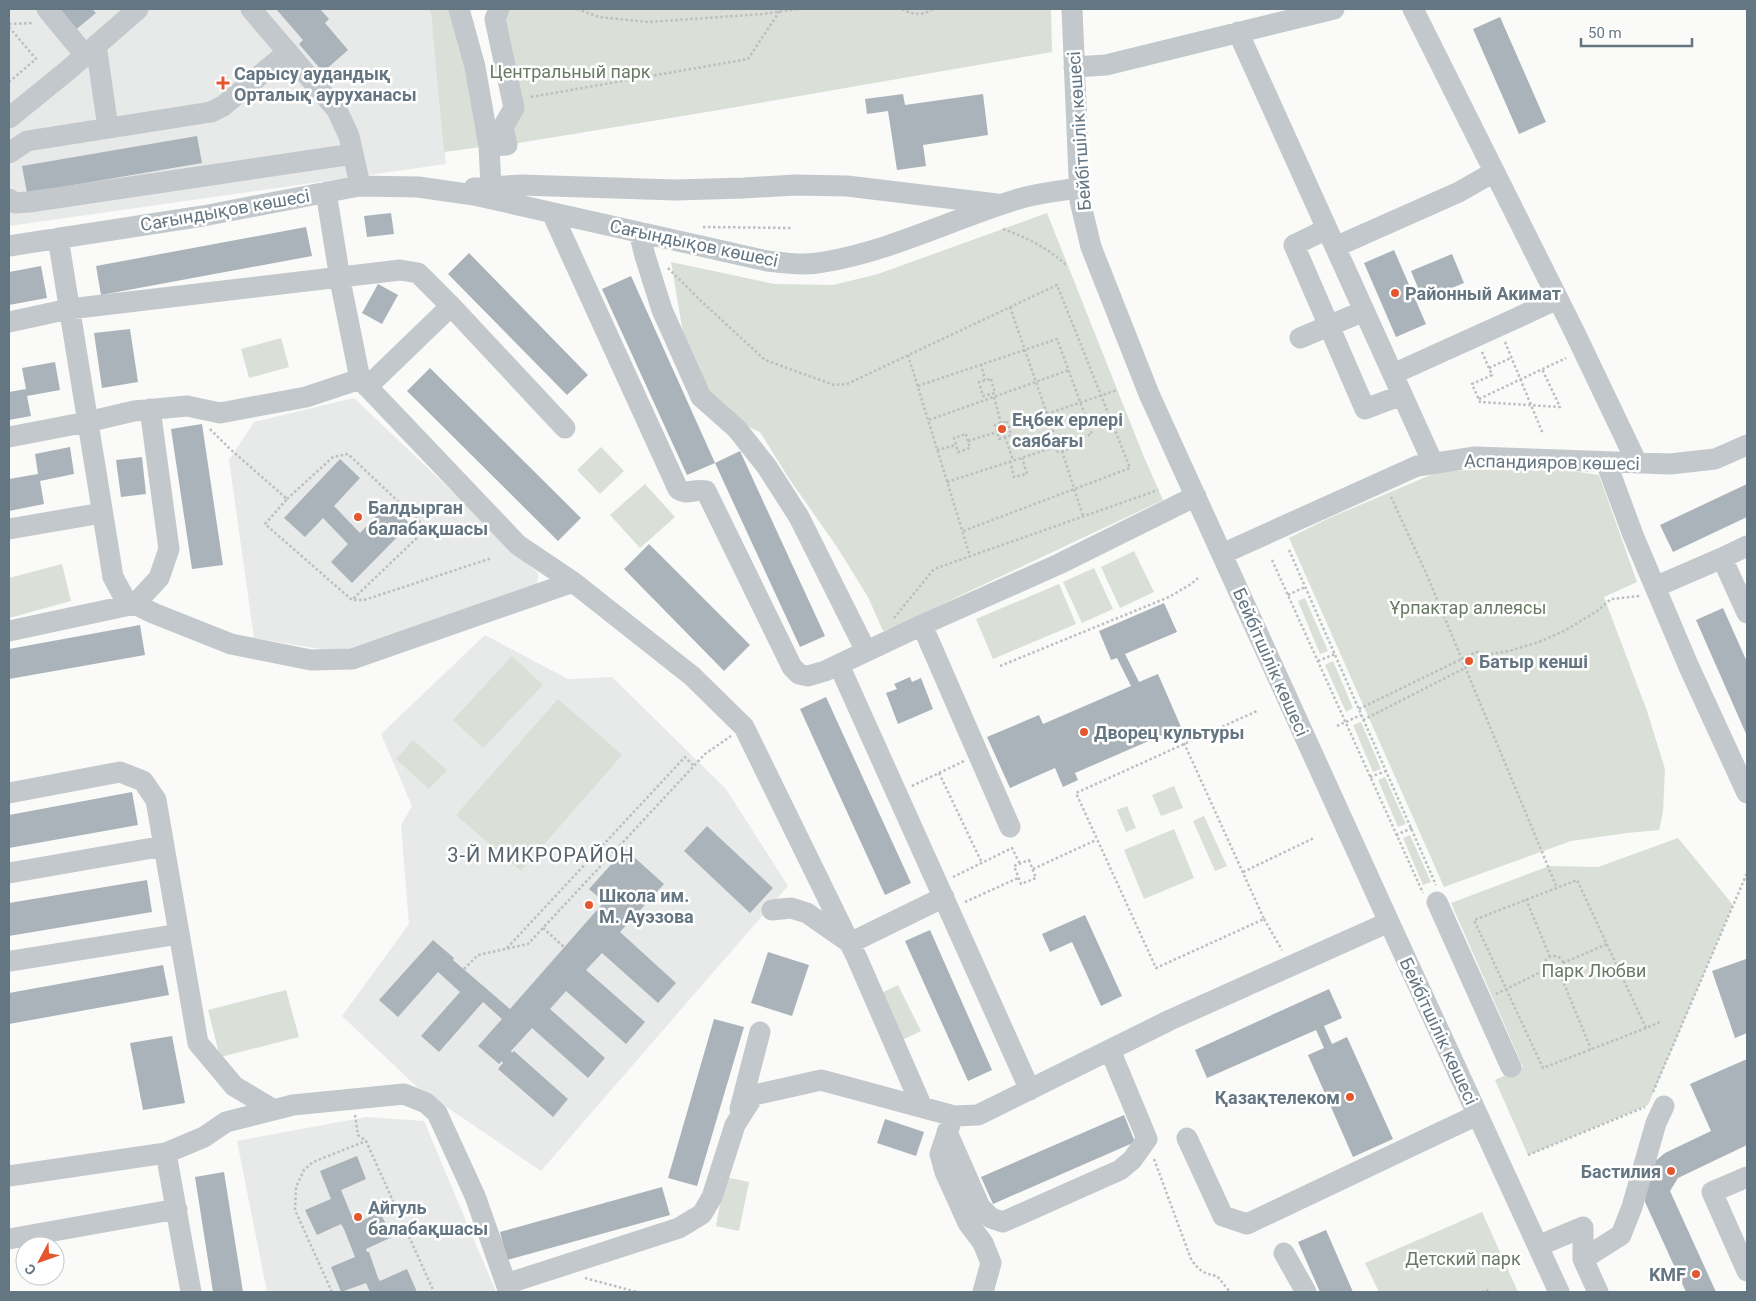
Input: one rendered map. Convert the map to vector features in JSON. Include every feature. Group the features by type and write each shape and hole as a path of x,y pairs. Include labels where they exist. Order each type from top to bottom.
{"street":[{"path":"47,9 91,50 108,128"},
{"path":"9,118 138,9"},
{"path":"251,9 336,110 349,136 358,176"},
{"path":"459,9 475,67 489,146 491,187"},
{"path":"489,146 507,145 503,127 514,108 495,19 499,9"},
{"name":"Бейбітшілік көшесі","path":"1072,9 1080,201 1092,247 1150,394 1559,1292"},
{"path":"1074,67 1106,65 1334,9"},
{"path":"1413,9 1558,299 1637,464"},
{"path":"1238,32 1433,463"},
{"path":"9,153 27,141 211,112 223,106 288,52"},
{"path":"9,199 15,204 353,154"},
{"path":"1402,395 1365,409 1294,245 1331,238 1459,192 1494,172"},
{"name":"Сағындықов көшесі","path":"441,190 521,185 676,190 795,185 847,186 1002,205"},
{"name":"Сағындықов көшесі","path":"9,246 203,216 359,186 418,187 474,195 766,261 822,263 925,234 1002,205 1036,195 1079,188"},
{"path":"326,192 340,277 364,383 518,546 572,582 692,676 744,727 850,943 922,1107"},
{"path":"552,213 678,489 686,492 699,489 706,491 792,667 799,674 808,676 825,671 1059,564 1196,496"},
{"path":"639,232 662,310 701,397 737,429 767,467 799,518 866,652"},
{"path":"58,238 113,577 126,599 152,613 231,644 312,660 352,659 572,582"},
{"path":"9,322 69,309 400,270 418,273 565,428"},
{"path":"1392,374 1558,299"},
{"path":"9,437 150,409 187,406 220,412 229,411 306,397 364,383 451,306"},
{"path":"1300,338 1364,311"},
{"path":"9,632 134,604 159,578 169,549 150,409"},
{"name":"Аспандияров көшесі","path":"1222,554 1417,466 1475,457 1670,464 1715,459 1747,446"},
{"path":"1606,462 1633,535 1747,793"},
{"path":"9,529 102,513"},
{"path":"1655,586 1747,546"},
{"path":"1722,558 1747,613"},
{"path":"922,625 1010,827"},
{"path":"839,664 1030,1090"},
{"path":"9,793 120,772 143,781 156,800 198,1043 234,1086 274,1110"},
{"path":"9,872 164,846"},
{"path":"850,943 943,897"},
{"path":"1434,898 1511,1067"},
{"path":"772,910 791,908 807,914 850,943"},
{"path":"951,1124 978,1115 1170,1020 1389,922"},
{"path":"11,961 179,934"},
{"path":"9,1176 166,1153 204,1137 226,1122 293,1105 404,1094 426,1103 437,1113 475,1196 508,1288 559,1267 679,1228 702,1214 712,1197 735,1125 760,1032"},
{"path":"735,1125 754,1095 821,1080 922,1107 951,1124 980,1207 991,1218 1003,1222 1120,1170 1132,1160 1147,1139 1110,1050"},
{"path":"1582,1259 1621,1235 1632,1206 1656,1123 1654,1103"},
{"path":"1187,1138 1222,1216 1247,1224 1477,1115"},
{"path":"951,1124 940,1154 945,1172 968,1223 983,1243 992,1263 983,1292"},
{"path":"166,1153 191,1292"},
{"path":"1747,1176 1712,1192 1747,1271"},
{"path":"9,1240 177,1209"},
{"path":"1538,1246 1583,1227 1582,1259 1598,1292"},
{"path":"1284,1253 1306,1292"}],"path":[{"path":"577,9 599,17 649,22 762,14 798,9"},
{"path":"902,9 909,13 917,14 926,13 933,9"},
{"path":"512,100 748,59 780,10"},
{"path":"9,27 36,60 9,82"},
{"path":"698,227 791,228"},
{"path":"1003,229 1054,253 1067,266"},
{"path":"667,266 700,300 765,360 834,385 847,384 1056,285 1130,468 963,531"},
{"path":"1010,307 1055,437"},
{"path":"1499,326 1543,434"},
{"path":"1475,337 1492,375 1472,384 1480,402 1560,407 1542,369"},
{"path":"918,386 1057,338 1092,434 1067,442"},
{"path":"908,355 970,556"},
{"path":"1489,368 1511,358"},
{"path":"1479,399 1566,358"},
{"path":"981,364 985,380"},
{"path":"928,420 991,396 1069,370"},
{"path":"991,379 995,393 991,396 983,396 979,382 985,380 991,379"},
{"path":"1008,427 1117,390"},
{"path":"991,396 1001,423"},
{"path":"196,407 199,418 229,448 287,499"},
{"path":"1007,421 1011,435 999,439 994,424 1001,423 1007,421"},
{"path":"968,441 997,432"},
{"path":"966,434 968,441 970,448 958,452 954,438 966,434"},
{"path":"1065,434 1068,449 1056,452 1052,438 1055,437 1065,434"},
{"path":"1005,437 1014,477 1027,474 1022,458"},
{"path":"937,450 956,445"},
{"path":"947,482 1055,447"},
{"path":"1062,451 1083,516"},
{"path":"352,600 422,533 420,522 348,454 333,456 287,499 264,524 352,600 364,600 492,558"},
{"path":"889,624 934,569 1158,490"},
{"path":"1390,496 1426,573 1557,888"},
{"path":"1289,550 1412,828 1434,898"},
{"path":"1272,560 1396,835 1434,898"},
{"path":"1000,666 1169,597 1198,578"},
{"path":"1359,708 1476,652 1490,654 1509,651 1539,642 1566,630 1598,610 1611,599 1643,596 1655,586"},
{"path":"1288,596 1305,587"},
{"path":"1318,661 1335,654"},
{"path":"1363,720 1465,668"},
{"path":"1257,710 1076,792 1156,968 1264,919"},
{"path":"1337,726 1361,715"},
{"path":"464,969 478,955 528,944 705,754 744,727"},
{"path":"1184,743 1264,919 1291,966"},
{"path":"897,793 978,754"},
{"path":"506,949 685,757 694,766"},
{"path":"1370,777 1386,770"},
{"path":"940,773 982,863"},
{"path":"1396,835 1412,828"},
{"path":"1243,872 1314,838"},
{"path":"1033,869 1096,840"},
{"path":"943,897 982,863 1012,848 1020,864"},
{"path":"1029,860 1033,869 1036,878 1021,884 1014,866 1029,860"},
{"path":"1528,1155 1654,1103 1747,873"},
{"path":"943,897 1018,878"},
{"path":"1646,1028 1577,880 1474,920 1543,1068 1646,1028 1662,1021"},
{"path":"1526,900 1550,957"},
{"path":"543,928 564,947"},
{"path":"1564,963 1607,944"},
{"path":"1545,970 1553,976 1560,974 1564,969 1564,963 1560,958 1550,957"},
{"path":"1545,970 1546,961 1550,957"},
{"path":"1481,1000 1545,970"},
{"path":"1560,974 1591,1049"},
{"path":"353,1099 358,1135 366,1141 434,1292"},
{"path":"1147,1139 1191,1259 1197,1269 1217,1276 1230,1292"},
{"path":"332,1292 295,1210 296,1187 304,1170 312,1162 366,1141"},
{"path":"559,1267 579,1276 637,1292"},
{"path":"1482,1292 1486,1290 1488,1292"}],"shaded area":[{"name":"Сарысу аудандық Орталық ауруханасы","path":"9,9 428,9 431,13 446,164 9,226"},
{"name":"Балдырган балабақшасы","path":"354,398 538,573 537,586 338,652 254,638 229,460 254,422"},
{"name":"Школа им. М. Ауэзова","path":"485,635 568,679 612,677 726,789 788,886 541,1171 417,1087 342,1016 409,924 401,825 412,806 381,734"},
{"name":"Айгуль балабақшасы","path":"366,1117 424,1121 496,1292 267,1292 237,1141"}],"green space":[{"path":"428,9 459,9 489,146 444,152 431,13"},
{"name":"Центральный парк","path":"499,9 1051,9 1052,52 507,145 513,107"},
{"path":"1047,213 1144,457 1163,500 953,599 907,623 883,631 868,597 760,432 735,421 707,393 684,339 671,262 774,284 833,285 878,274"},
{"path":"281,338 289,367 249,378 241,349"},
{"path":"601,447 624,471 600,494 577,470"},
{"name":"Ұрпактар аллеясы","path":"1551,468 1599,475 1637,582 1604,597 1647,711 1665,769 1663,812 1659,830 1571,841 1444,887 1289,538 1327,519 1440,471"},
{"path":"645,484 675,517 640,548 610,515"},
{"path":"1134,551 1154,592 1120,608 1101,567"},
{"path":"62,564 71,601 9,618 9,578"},
{"path":"1094,568 1113,609 1082,623 1063,582"},
{"path":"1059,584 1076,624 993,659 976,619"},
{"path":"1305,598 1328,651 1320,654 1298,601"},
{"path":"512,656 543,685 483,748 453,720"},
{"path":"1333,661 1353,708 1346,712 1325,665"},
{"path":"558,699 622,755 521,871 456,815"},
{"path":"1361,722 1381,769 1373,772 1353,725"},
{"path":"413,740 447,770 429,789 396,759"},
{"path":"1385,777 1406,824 1398,827 1378,780"},
{"path":"1174,786 1183,808 1161,816 1152,795"},
{"path":"1127,806 1136,828 1126,832 1117,810"},
{"path":"1204,816 1227,866 1215,871 1193,821"},
{"path":"1174,829 1194,878 1144,899 1124,850"},
{"path":"1410,835 1431,882 1423,885 1403,838"},
{"name":"Парк Любви","path":"1678,838 1733,905 1648,1105 1528,1155 1495,1080 1523,1067 1451,903 1549,866 1598,867"},
{"path":"898,985 921,1031 902,1040 879,994"},
{"path":"286,990 299,1037 220,1057 208,1010"},
{"path":"725,1177 749,1182 739,1231 716,1226"},
{"name":"Детский парк","path":"1482,1212 1518,1292 1379,1292 1365,1263"}],"building":[{"path":"55,9 92,9 96,13 74,31"},
{"path":"276,9 320,9 329,19 325,23 348,50 323,72 299,44 303,40"},
{"path":"1500,17 1546,122 1519,134 1473,29"},
{"path":"903,94 905,105 983,94 988,135 923,145 926,166 897,170 888,111 867,114 865,99"},
{"path":"197,136 202,163 27,193 22,166"},
{"path":"391,213 394,234 367,237 364,216"},
{"path":"306,227 312,256 101,295 96,266"},
{"name":"Районный Акимат","path":"1394,250 1426,324 1396,337 1364,263"},
{"path":"469,253 588,375 567,395 448,274"},
{"path":"1452,254 1464,283 1423,300 1411,271"},
{"path":"41,266 47,298 9,305 9,272"},
{"path":"631,276 715,463 687,475 602,289"},
{"path":"378,284 398,295 382,324 362,313"},
{"path":"130,329 138,382 102,388 94,333"},
{"path":"55,362 60,390 27,396 31,416 9,420 9,392 26,389 22,368"},
{"path":"430,368 581,518 558,541 407,391"},
{"path":"202,424 223,565 192,569 171,429"},
{"path":"70,447 74,474 40,481 44,504 9,511 9,479 38,474 35,454"},
{"path":"740,451 825,636 800,647 715,463"},
{"path":"142,457 146,494 121,497 116,460"},
{"path":"340,459 360,478 334,506 360,533 389,503 410,524 352,583 331,562 348,544 323,518 305,537 284,518"},
{"path":"1747,484 1747,517 1673,552 1660,525"},
{"path":"649,544 750,645 724,671 624,569"},
{"name":"Дворец культуры","path":"1164,603 1177,632 1125,654 1139,682 1158,674 1181,727 1075,773 1078,780 1063,787 1055,768 1010,788 987,737 1039,715 1043,724 1131,686 1117,658 1111,660 1099,631"},
{"path":"1723,608 1747,662 1747,736 1696,620"},
{"path":"140,625 145,655 9,679 9,649"},
{"path":"910,677 912,682 921,678 933,709 898,724 886,693 897,689 894,684"},
{"path":"826,697 911,883 885,895 800,709"},
{"path":"132,792 138,825 9,848 9,815"},
{"path":"707,826 773,888 750,913 684,851"},
{"path":"625,849 664,884 620,932 676,983 658,1003 602,953 586,970 645,1022 626,1044 566,991 550,1009 605,1058 588,1078 532,1028 511,1051 512,1053 514,1051 568,1099 553,1117 498,1069 503,1063 502,1061 499,1064 478,1046 502,1019 483,1002 439,1052 421,1036 460,992 438,972 398,1017 379,1000 433,940 454,958 453,960 510,1009 604,902 589,889"},
{"path":"147,880 152,912 9,936 9,903"},
{"path":"1085,915 1122,996 1101,1006 1072,942 1050,952 1042,934"},
{"path":"930,930 992,1070 968,1081 905,941"},
{"path":"768,952 809,965 792,1016 751,1003"},
{"path":"1746,959 1747,1033 1735,1038 1712,971"},
{"path":"163,965 169,995 9,1024 9,993"},
{"path":"1329,989 1342,1018 1324,1026 1332,1044 1347,1037 1393,1139 1353,1157 1308,1055 1324,1048 1316,1030 1207,1078 1195,1050"},
{"path":"714,1019 744,1027 697,1186 668,1178"},
{"path":"172,1036 185,1103 143,1110 130,1043"},
{"name":"Бастилия","path":"1747,1059 1747,1145 1678,1178 1670,1191 1716,1292 1686,1292 1645,1202 1646,1180 1653,1163 1665,1153 1711,1131 1690,1084"},
{"path":"1124,1115 1135,1142 993,1204 981,1177"},
{"path":"885,1119 924,1132 916,1156 877,1143"},
{"path":"357,1156 366,1179 341,1190 355,1224 380,1212 392,1237 366,1249 369,1252 378,1278 380,1281 407,1269 417,1292 370,1292 366,1283 341,1292 331,1267 355,1257 344,1229 341,1224 317,1235 305,1210 331,1199 320,1171"},
{"path":"224,1172 243,1292 213,1292 195,1177"},
{"path":"662,1187 670,1215 507,1260 500,1232"},
{"path":"1326,1230 1353,1292 1320,1292 1298,1242"}],"place":[{"name":"Сарысу аудандық Орталық ауруханасы","path":"223,83"},
{"name":"Районный Акимат","path":"1395,293"},
{"name":"Еңбек ерлері саябағы","path":"1002,429"},
{"name":"Балдырган балабақшасы","path":"358,517"},
{"name":"Батыр кенші","path":"1469,661"},
{"name":"Дворец культуры","path":"1084,732"},
{"name":"Школа им. М. Ауэзова","path":"589,905"},
{"name":"Қазақтелеком","path":"1350,1097"},
{"name":"Бастилия","path":"1671,1171"},
{"name":"Айгуль балабақшасы","path":"358,1217"},
{"name":"KMF","path":"1696,1274"}],"district":[{"name":"3-Й МИКРОРАЙОН","path":"541,855"}]}
